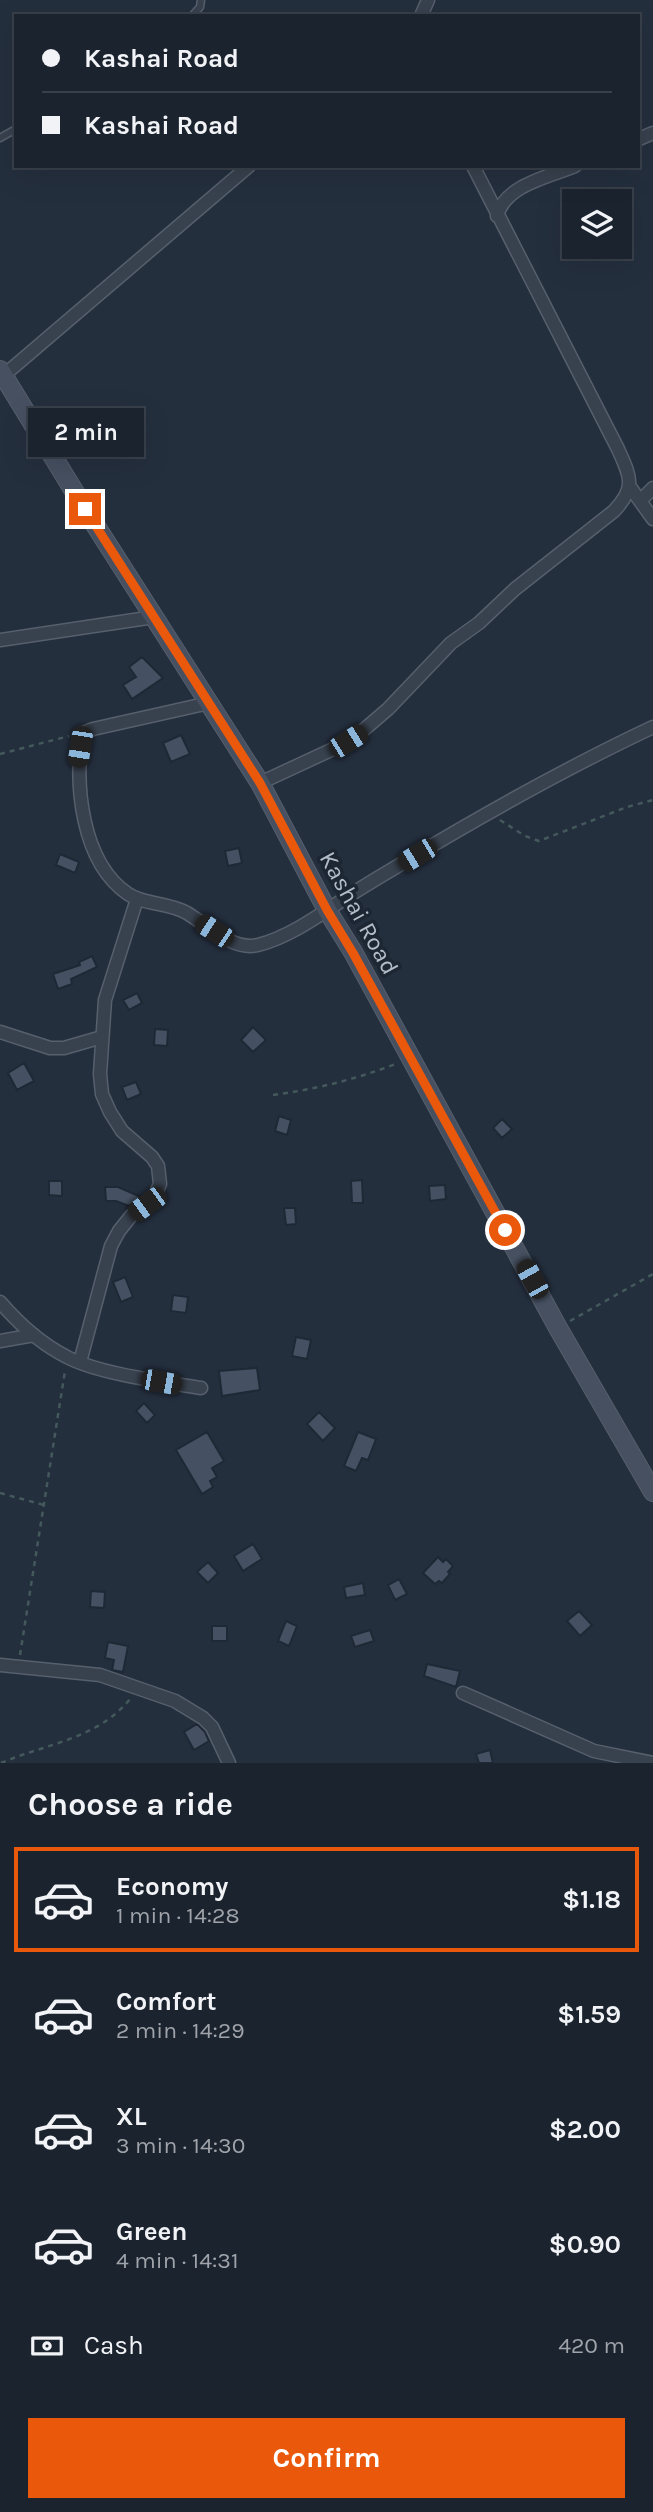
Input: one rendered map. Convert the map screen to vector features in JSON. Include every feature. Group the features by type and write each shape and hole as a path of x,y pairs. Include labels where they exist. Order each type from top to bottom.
{"street":[{"path":"2,373 247,168"},
{"path":"260,783 331,750 360,733 388,709 451,643 614,511 624,500 630,487 628,471 618,449 474,168"},
{"path":"497,216 503,201 513,192 570,168"},
{"name":"Kashai Road","path":"2,373 260,783 327,910 558,1328 653,1492"},
{"path":"630,487 653,519"},
{"path":"641,500 653,488"},
{"path":"0,640 154,617"},
{"path":"209,703 83,733 80,796 93,850 109,875 126,893 137,899 178,908 228,940 255,946 270,942 327,910 483,816 653,727"},
{"path":"74,1360 111,1246 119,1231 131,1216 147,1204 160,1184 158,1166 146,1151 122,1131 103,1094 100,1074 104,1000 137,899"},
{"path":"0,1031 50,1048 64,1048 102,1037"},
{"path":"0,1302 34,1335 74,1360 161,1382 201,1388"},
{"path":"0,1341 34,1335"},
{"path":"0,1665 18,1669 100,1675 175,1701 203,1718 212,1727 229,1763"},
{"path":"463,1693 593,1751 653,1763"}],"path":[{"path":"0,754 83,733"},
{"path":"483,816 498,818 525,836 538,841 627,807 653,800"},
{"path":"273,1095 312,1090 354,1080 411,1058"},
{"path":"558,1328 653,1274"},
{"path":"18,1669 44,1505 74,1360"},
{"path":"0,1493 44,1505"},
{"path":"1,1763 47,1748 97,1727 120,1712 139,1688"}],"building":[{"path":"142,657 163,678 132,699 123,685 136,677 129,667"},
{"path":"181,735 190,754 171,762 163,743"},
{"path":"239,848 242,863 228,866 225,851"},
{"path":"60,854 79,862 75,873 56,865"},
{"path":"92,956 97,967 71,979 72,984 58,989 53,974 80,965 79,962"},
{"path":"137,993 142,1003 129,1010 123,1000"},
{"path":"253,1027 266,1040 253,1052 241,1040"},
{"path":"155,1029 168,1030 167,1046 154,1045"},
{"path":"24,1063 34,1081 17,1090 8,1073"},
{"path":"136,1082 141,1094 127,1100 122,1087"},
{"path":"279,1116 291,1120 287,1135 275,1131"},
{"path":"502,1119 512,1129 502,1138 493,1128"},
{"path":"362,1180 363,1203 352,1203 351,1181"},
{"path":"49,1181 62,1181 62,1196 49,1195"},
{"path":"445,1185 446,1199 430,1201 429,1186"},
{"path":"105,1187 118,1187 141,1197 129,1206 116,1201 106,1201"},
{"path":"284,1208 295,1208 296,1224 286,1225"},
{"path":"125,1277 133,1297 121,1302 113,1282"},
{"path":"173,1295 188,1297 186,1313 171,1311"},
{"path":"296,1337 311,1340 307,1359 292,1356"},
{"path":"257,1368 260,1390 222,1396 219,1371"},
{"path":"144,1403 155,1415 147,1423 136,1411"},
{"path":"319,1412 335,1428 323,1441 307,1424"},
{"path":"207,1432 224,1461 212,1468 217,1477 210,1481 213,1487 202,1494 176,1450"},
{"path":"358,1432 376,1439 368,1460 362,1458 356,1471 344,1466"},
{"path":"253,1544 262,1559 243,1571 234,1556"},
{"path":"438,1557 443,1562 446,1559 453,1566 442,1583 439,1581 435,1584 423,1573"},
{"path":"208,1562 218,1573 208,1583 197,1572"},
{"path":"399,1579 407,1594 395,1600 388,1585"},
{"path":"363,1583 365,1595 346,1598 344,1587"},
{"path":"91,1591 105,1592 104,1608 90,1607"},
{"path":"579,1611 592,1625 580,1636 567,1621"},
{"path":"286,1621 297,1626 289,1646 278,1641"},
{"path":"212,1626 227,1626 227,1641 212,1641"},
{"path":"370,1630 374,1641 355,1647 351,1636"},
{"path":"108,1642 128,1646 123,1672 112,1670 114,1660 105,1658"},
{"path":"427,1664 460,1671 456,1687 424,1676"},
{"path":"197,1724 209,1741 194,1750 184,1732"},
{"path":"490,1750 493,1763 479,1763 476,1754"}],"route":[{"path":"85,509 260,783 327,910 505,1230"}]}
